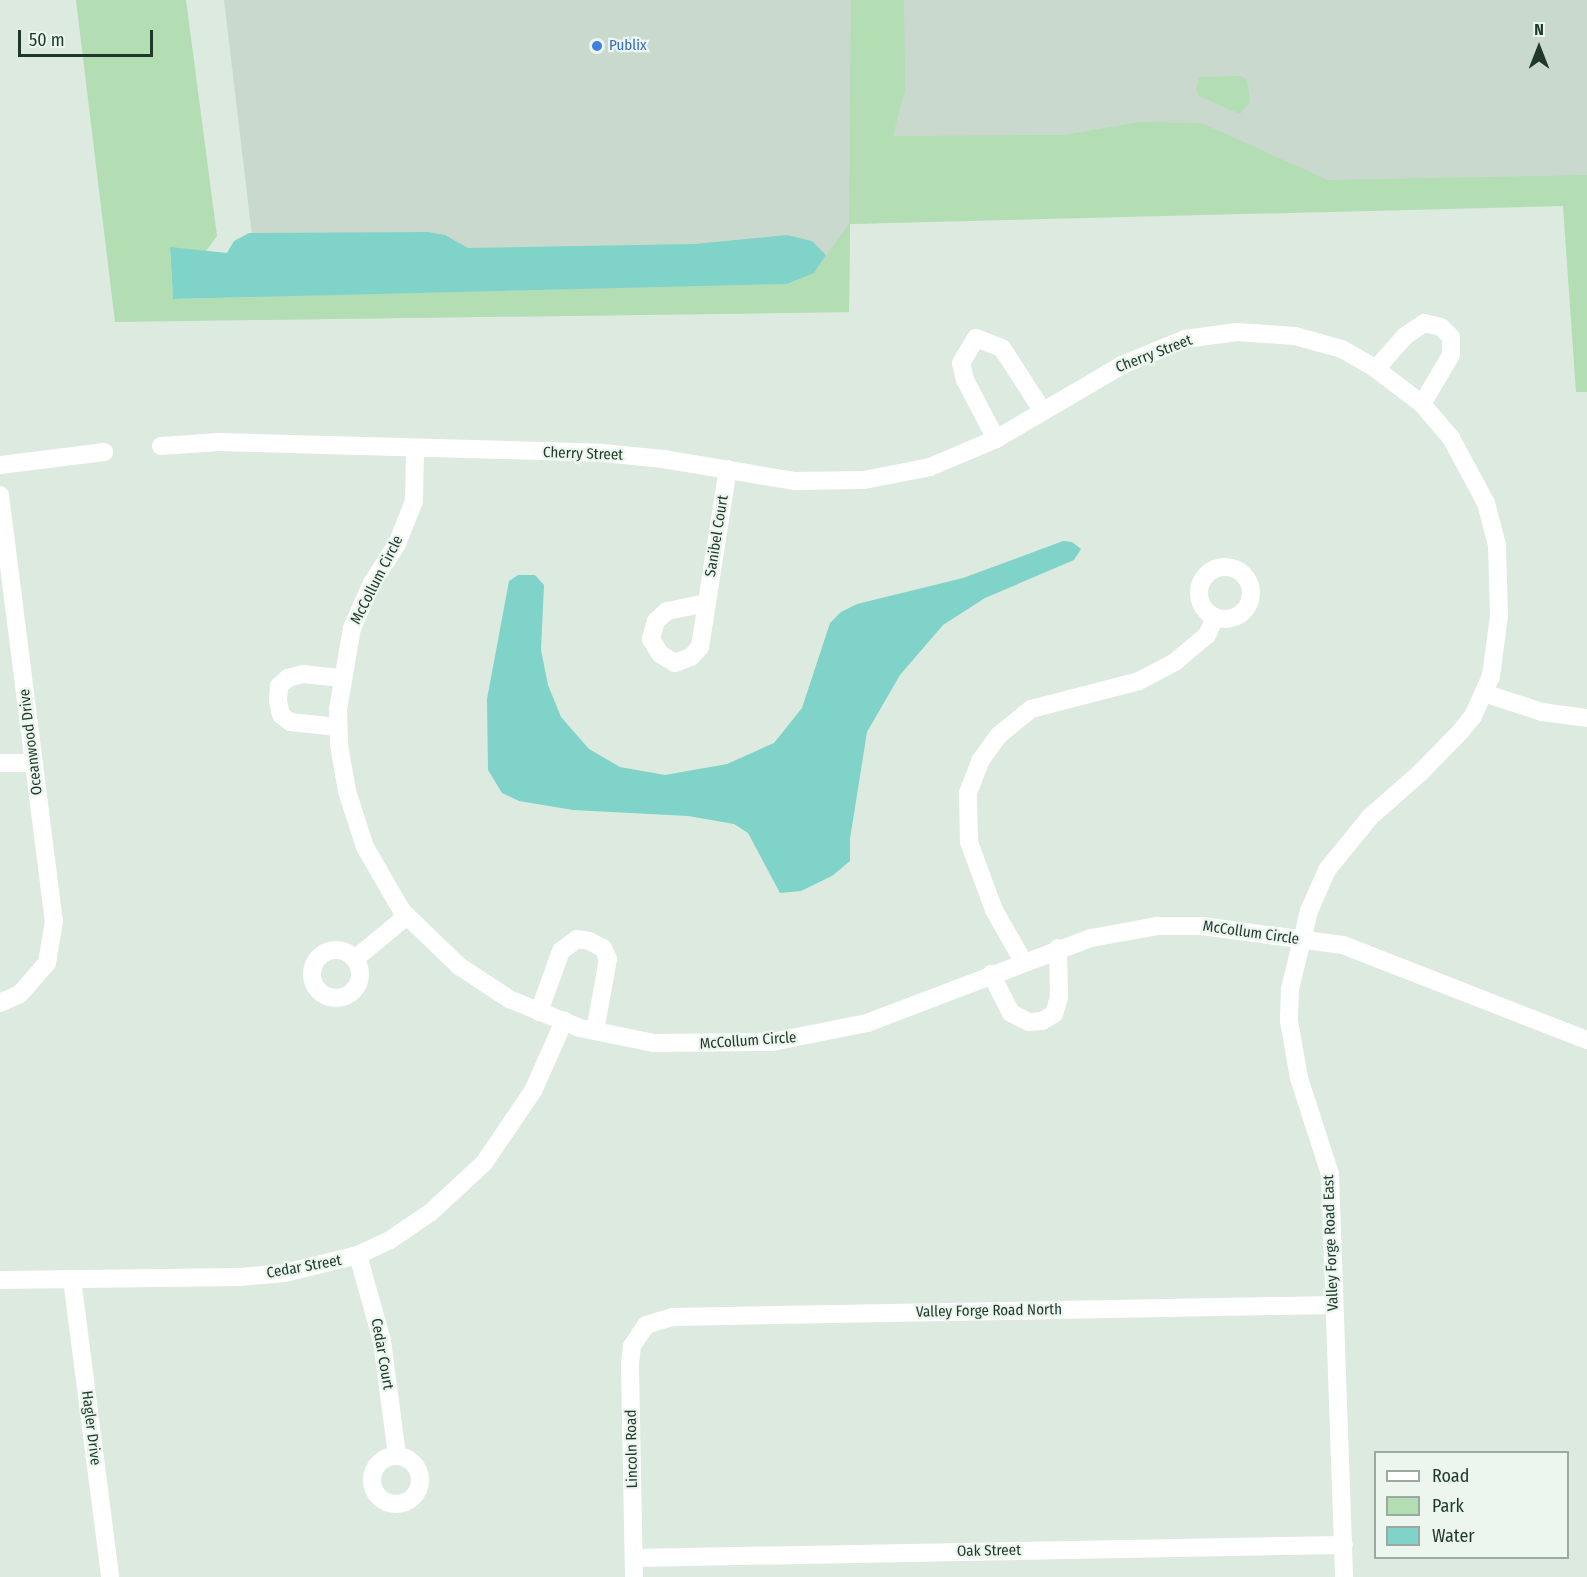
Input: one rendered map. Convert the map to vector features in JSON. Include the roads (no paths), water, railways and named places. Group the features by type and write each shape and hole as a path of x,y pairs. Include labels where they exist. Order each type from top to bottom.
{"street":[{"path":"1376,369 1405,336 1424,323 1441,327 1451,337 1451,355 1422,404"},
{"name":"Cherry Street","path":"161,446 219,442 603,453 795,481 864,480 930,467 996,440 1042,410 1122,365 1185,339 1237,332 1295,336 1342,349 1376,369 1422,404 1451,438 1486,503 1497,544 1499,616 1491,676 1484,693"},
{"path":"996,440 965,380 961,363 976,338 1002,348 1042,410"},
{"name":"McCollum Circle","path":"415,449 414,501 397,544 372,583 352,628 342,678 338,727 347,791 365,847 407,916 459,966 510,999 539,1012 596,1031 654,1043 742,1044 816,1035 918,1006 1058,948 1157,926 1243,929 1343,945 1586,1038"},
{"path":"0,465 104,452"},
{"name":"Sanibel Court","path":"706,603 728,470"},
{"name":"Oceanwood Drive","path":"0,495 54,921 47,963 32,983 0,1003"},
{"path":"1023,961 994,910 969,842 968,793 980,761 999,735 1031,709 1139,681 1175,662 1207,635 1215,618"},
{"path":"338,727 290,722 280,715 279,686 288,678 303,674 342,678"},
{"path":"1484,693 1542,711 1587,718"},
{"name":"Valley Forge Road East","path":"1344,1577 1330,1174 1299,1078 1289,1021 1290,989 1302,940 1327,870 1370,817 1440,754 1473,716 1484,693"},
{"path":"0,763 34,763"},
{"path":"356,958 407,916"},
{"path":"539,1012 561,951 577,939 589,941 603,948 609,959 596,1031"},
{"path":"991,974 1011,1013 1029,1022 1042,1021 1054,1014 1059,998 1058,948"},
{"name":"Cedar Street","path":"0,1280 285,1273 358,1255 390,1240 430,1212 484,1163 533,1091 564,1021"},
{"name":"Cedar Court","path":"358,1255 382,1341 397,1455"},
{"name":"Hagler Drive","path":"72,1279 110,1577"},
{"name":"Valley Forge Road North","path":"646,1325 672,1317 1333,1305"},
{"name":"Lincoln Road","path":"634,1577 630,1363 632,1346 646,1325"},
{"name":"Oak Street","path":"634,1558 1344,1545"}],"water":[{"path":"428,232 445,235 468,248 694,244 787,235 812,241 826,255 814,273 787,284 173,299 170,247 227,253 234,241 249,233"},
{"path":"1063,541 1072,542 1081,549 1074,560 985,598 943,625 900,675 867,732 850,839 850,861 832,876 801,891 780,893 748,833 734,824 688,816 573,810 519,801 502,793 488,770 487,699 509,581 518,575 535,575 544,585 541,650 548,685 561,717 589,749 620,767 665,775 727,764 774,743 802,708 830,623 841,612 857,604 963,578"}],"place":[{"name":"Publix","path":"597,46"}]}
